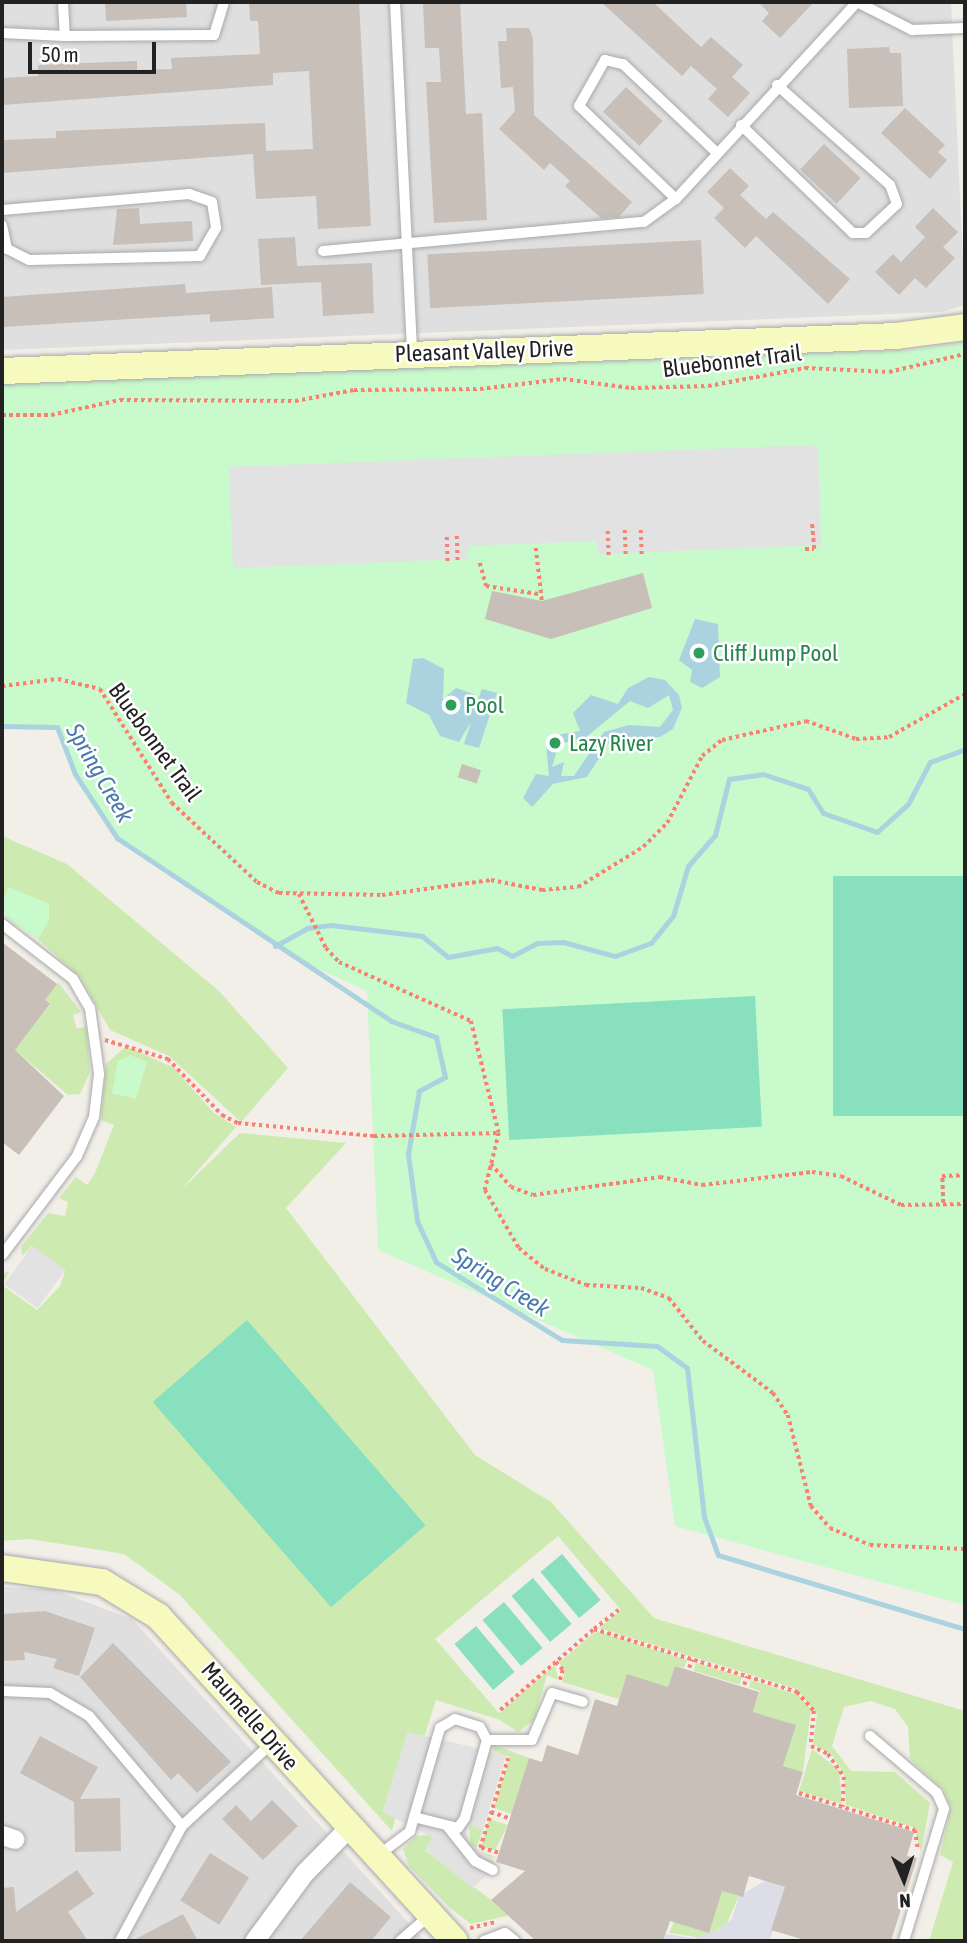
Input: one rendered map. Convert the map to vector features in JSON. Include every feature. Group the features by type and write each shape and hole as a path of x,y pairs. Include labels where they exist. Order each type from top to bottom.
{"street":[{"name":"Pleasant Valley Drive","path":"2,371 896,336 965,327"},
{"name":"Maumelle Drive","path":"2,1569 73,1574 131,1597 186,1643 349,1827 455,1941"},
{"path":"254,1941 304,1873 349,1827"}],"lane":[{"path":"63,2 65,36"},
{"path":"2,33 65,36 214,35 224,2"},
{"path":"394,2 412,354"},
{"path":"323,251 630,226 676,199 777,85 857,2 912,30 965,29"},
{"path":"676,199 579,106 605,60 623,64 717,153"},
{"path":"741,125 853,233 866,233 897,204 890,185 777,85"},
{"path":"2,210 189,194 212,202 216,228 200,256 29,260 7,249 2,226"},
{"path":"2,924 74,979 98,1040 94,1117 83,1143 2,1255"},
{"path":"2,1691 50,1693 89,1716 182,1826"},
{"path":"487,1740 532,1740 552,1693 583,1702"},
{"path":"377,1857 410,1831 414,1817 440,1728 455,1719 480,1727 487,1740 465,1818 458,1828 414,1817"},
{"path":"870,1736 937,1793 944,1809 904,1941"},
{"path":"120,1941 182,1826 273,1742"},
{"path":"448,1826 475,1861 493,1870"},
{"path":"400,1941 431,1915"},
{"path":"484,1941 505,1933 515,1941"}],"path":[{"name":"Bluebonnet Trail","path":"2,415 51,415 120,400 296,401 354,390 480,390 563,379 631,388 708,386 806,368 889,372 965,354"},
{"path":"805,549 814,549 813,524"},
{"path":"625,530 626,556"},
{"path":"641,530 642,555"},
{"path":"608,531 609,556"},
{"path":"457,536 458,563"},
{"path":"447,537 448,564"},
{"path":"536,548 538,594 542,601"},
{"path":"480,563 486,586 538,594"},
{"name":"Bluebonnet Trail","path":"2,686 58,679 100,690 172,803 257,882 299,893 382,895 491,880 542,890 578,887 643,847 667,823 702,756 722,740 806,721 856,738 889,737 965,694"},
{"path":"299,893 326,948 340,962 471,1021 499,1133 491,1164 489,1202 528,1255 586,1285 641,1288 669,1298 724,1361 773,1393 799,1441 811,1506 830,1528 870,1545 965,1549"},
{"path":"98,1040 133,1043 168,1059 222,1115 238,1123 374,1136 499,1133"},
{"path":"491,1164 511,1187 533,1195 660,1177 702,1185 812,1172 841,1176 901,1205 965,1204"},
{"path":"943,1204 942,1176 965,1175"},
{"path":"500,1710 618,1611"},
{"path":"594,1629 747,1676 807,1700 816,1721 811,1746 837,1764 846,1784 844,1807"},
{"path":"689,1668 692,1660"},
{"path":"556,1662 563,1670 560,1681"},
{"path":"744,1685 747,1676"},
{"path":"498,1853 480,1848 508,1758"},
{"path":"799,1793 915,1830 919,1853"},
{"path":"491,1812 508,1818"}],"shaded area":[{"path":"2,2 951,2 965,305 942,312 2,350"},
{"path":"818,445 821,545 599,554 595,541 469,546 467,559 233,568 229,467"},
{"path":"32,1246 65,1270 38,1308 4,1284"},
{"path":"2,1587 51,1589 132,1619 425,1941 2,1941"},
{"path":"408,1732 506,1755 483,1829 469,1825 466,1831 470,1844 493,1859 493,1870 472,1888 425,1849 433,1838 383,1812"},
{"path":"765,1881 785,1887 770,1941 663,1941 666,1934 694,1938 718,1930 732,1919 739,1896"}],"green space":[{"path":"965,342 965,1605 675,1526 653,1370 378,1250 367,991 296,959 117,838 75,774 57,727 2,726 2,382 911,350"},
{"path":"2,836 67,864 219,991 288,1068 241,1122 169,1056 110,1030 81,978 38,939 49,919 9,887 2,903"},
{"path":"833,876 965,876 965,1116 833,1116"},
{"path":"9,887 49,904 49,919 38,939 6,918 2,903"},
{"path":"58,982 81,1012 73,1015 77,1029 86,1026 90,1072 80,1094 68,1095 15,1050 50,1005 45,1000"},
{"path":"755,996 762,1127 509,1140 502,1009"},
{"path":"126,1046 174,1068 214,1113 236,1127 180,1191 240,1133 346,1143 286,1208 475,1455 551,1502 654,1618 965,1711 965,1941 929,1941 953,1862 940,1855 951,1807 944,1790 910,1759 908,1727 895,1709 870,1701 844,1707 832,1746 851,1771 895,1772 930,1803 921,1852 915,1828 846,1805 844,1773 832,1755 813,1744 817,1715 797,1689 599,1628 621,1610 558,1536 435,1639 499,1713 555,1665 558,1680 547,1675 534,1720 518,1732 500,1720 436,1700 424,1738 408,1732 383,1811 396,1815 392,1831 180,1595 124,1554 30,1539 2,1541 2,1285 37,1310 60,1286 65,1271 32,1246 22,1256 21,1247 48,1213 65,1216 68,1202 59,1198 76,1177 87,1185 95,1173 114,1125 101,1120 106,1064"},
{"path":"130,1055 147,1062 136,1099 112,1093 118,1061"},
{"path":"9,1272 2,1285 2,1273"},
{"path":"247,1320 425,1525 331,1607 153,1402"},
{"path":"562,1554 601,1600 579,1618 541,1572"},
{"path":"533,1578 572,1624 550,1642 512,1596"},
{"path":"504,1602 543,1648 521,1666 483,1620"},
{"path":"476,1626 515,1672 493,1690 455,1644"},
{"path":"596,1631 687,1660 684,1668 675,1666 668,1687 627,1675 619,1699 562,1682 565,1670 559,1663"},
{"path":"696,1663 742,1677 740,1685 694,1671"},
{"path":"751,1680 798,1695 811,1709 803,1772 783,1766 795,1725 753,1712 760,1691 749,1687"},
{"path":"494,1745 529,1758 512,1814 494,1808 510,1757 493,1751"},
{"path":"812,1749 839,1770 842,1804 799,1791"},
{"path":"489,1819 508,1825 495,1850 481,1847"},
{"path":"469,1825 483,1829 476,1849 498,1858 484,1856 470,1844"},
{"path":"428,1835 434,1839 425,1850 511,1915 471,1924 449,1907 409,1866 403,1849 416,1836"},
{"path":"722,1891 739,1896 726,1925 702,1938 669,1933 674,1922"}],"water":[{"name":"Cliff Jump Pool","path":"695,619 718,624 720,677 702,688 690,682 692,670 679,660"},
{"name":"Pool","path":"423,658 444,669 443,699 456,688 474,694 477,702 482,689 497,693 479,748 464,744 471,722 459,742 440,736 429,715 406,703 413,659"},
{"name":"Lazy River","path":"649,677 665,680 679,695 682,708 673,729 660,737 612,738 587,777 553,784 532,807 523,798 536,774 549,776 546,745 557,735 580,731 573,713 591,695 618,704 628,688","holes":["669,695 673,710 660,727 629,725 604,732 574,776 561,776 564,762 552,767 559,744 585,738 630,701 648,708"]}],"building":[{"path":"105,2 186,2 187,17 106,21"},
{"path":"249,2 359,2 371,226 318,229 316,196 256,199 253,154 2,173 2,140 56,138 56,131 265,123 266,151 313,149 309,71 273,73 273,85 2,105 2,78 38,76 38,65 137,61 137,70 172,69 171,58 260,54 258,21 250,21"},
{"path":"423,2 460,2 466,114 482,113 487,220 434,223 426,82 441,82 439,48 425,48"},
{"path":"601,2 653,2 701,47 711,37 743,65 732,77 750,93 728,117 708,99 717,89 691,66 682,76"},
{"path":"758,2 814,2 780,38 762,21 769,13"},
{"path":"506,28 529,28 533,39 534,115 632,202 619,217 601,218 565,186 570,181 550,163 544,170 499,129 515,111 513,87 501,88 498,41 507,41"},
{"path":"889,47 890,53 901,53 903,106 849,108 847,49"},
{"path":"626,87 663,121 639,146 603,112"},
{"path":"905,108 945,145 938,152 947,160 930,179 881,133"},
{"path":"824,144 861,178 837,204 800,170"},
{"path":"730,168 749,186 740,195 766,219 773,212 850,279 828,304 756,236 745,248 714,218 724,208 707,192"},
{"path":"139,208 140,224 192,221 193,241 113,245 117,209"},
{"path":"933,208 958,232 943,247 955,258 926,288 915,278 899,295 875,272 893,254 901,262 925,237 915,227"},
{"path":"295,237 297,266 372,263 374,313 323,316 321,282 261,285 258,239"},
{"path":"701,240 704,294 430,308 427,254"},
{"path":"185,284 186,293 272,287 274,318 210,322 210,314 2,327 2,297"},
{"path":"643,573 652,608 551,639 485,619 492,591 542,601"},
{"path":"462,764 481,770 477,783 458,777"},
{"path":"2,942 57,984 45,1000 50,1004 15,1050 64,1096 19,1155 2,1142"},
{"path":"45,1611 95,1628 79,1676 53,1668 57,1659 24,1652 25,1660 2,1661 2,1614"},
{"path":"113,1643 231,1762 197,1793 178,1773 171,1780 80,1677"},
{"path":"675,1666 759,1692 753,1712 796,1725 783,1766 803,1772 796,1795 914,1832 907,1856 917,1858 891,1941 808,1941 771,1930 785,1887 749,1876 743,1897 722,1891 709,1933 670,1921 663,1941 536,1941 491,1900 525,1871 496,1862 529,1758 542,1762 547,1745 578,1755 595,1699 617,1706 627,1674 668,1687"},
{"path":"40,1736 98,1767 80,1799 120,1798 121,1851 75,1852 74,1802 20,1773"},
{"path":"272,1800 298,1826 263,1860 222,1819 236,1805 251,1821"},
{"path":"210,1853 249,1877 219,1925 180,1900"},
{"path":"77,1870 94,1894 68,1912 88,1941 2,1941 2,1888 14,1887 16,1912"},
{"path":"350,1882 391,1917 371,1941 300,1941"},
{"path":"183,1914 198,1941 132,1941"}],"waterway":[{"name":"Spring Creek","path":"2,726 57,727 75,774 117,838 391,1021 436,1037 445,1077 419,1091 408,1154 417,1221 436,1262 562,1340 657,1346 687,1368 704,1517 718,1555 965,1629"},
{"path":"275,946 307,928 331,925 422,936 448,957 497,948 512,956 537,943 563,942 615,956 651,943 673,916 688,866 715,835 729,779 763,774 808,789 823,813 877,832 908,804 930,762 965,749"}],"place":[{"name":"Cliff Jump Pool","path":"699,653"},
{"name":"Pool","path":"451,705"},
{"name":"Lazy River","path":"555,743"}]}
